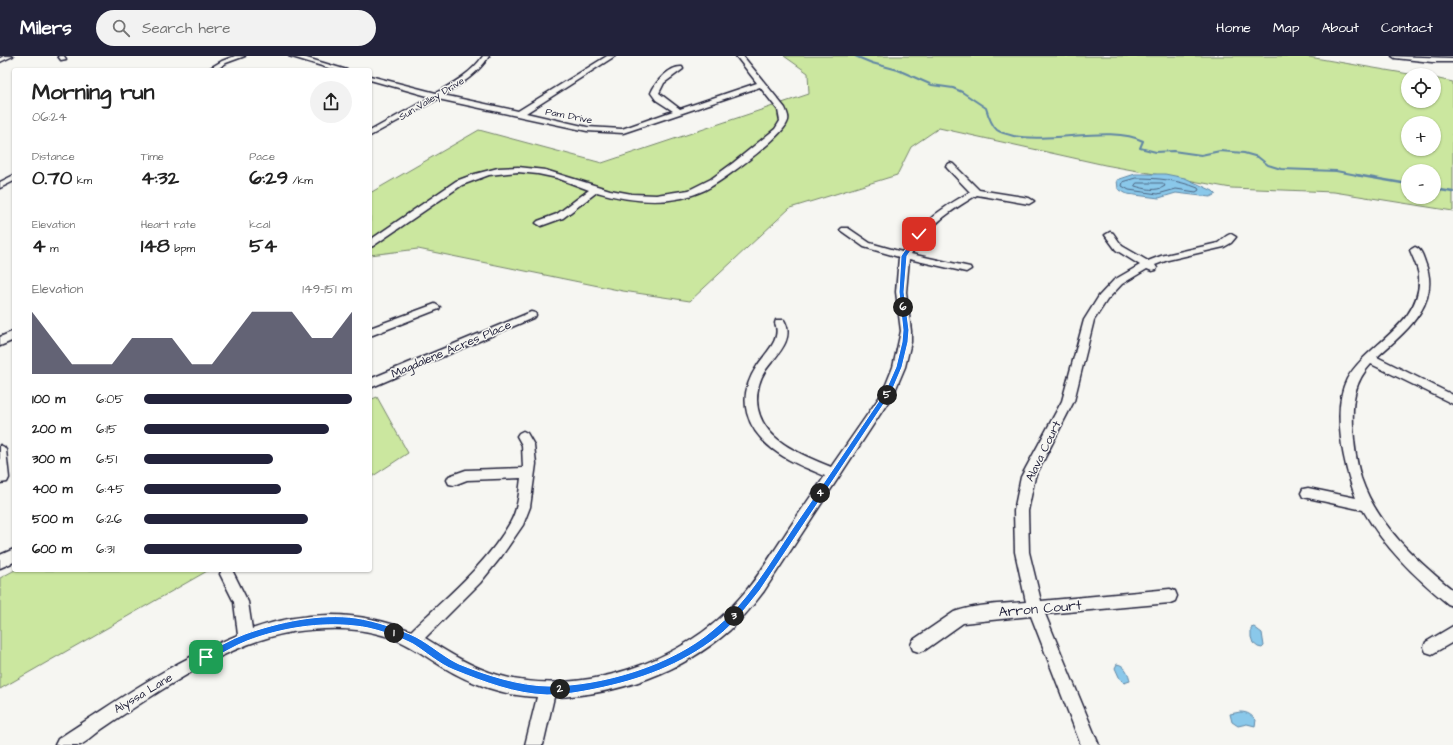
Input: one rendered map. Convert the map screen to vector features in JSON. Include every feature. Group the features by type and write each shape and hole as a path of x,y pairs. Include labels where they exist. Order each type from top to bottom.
{"street":[{"path":"0,60 10,56"},
{"path":"215,68 224,62 242,56"},
{"path":"292,56 336,68"},
{"name":"Sun Valley Drive","path":"372,133 463,80 483,63 486,56"},
{"path":"519,114 612,56"},
{"path":"372,243 459,183 474,176 503,170 540,171 623,196 652,198 681,195 704,187 778,131 785,121 785,117 771,96 739,56"},
{"path":"1395,56 1432,60 1453,60"},
{"path":"679,69 663,79 657,86 655,92 659,98 679,112"},
{"name":"Pam Drive","path":"372,79 436,96 587,129 605,131 623,131 761,84"},
{"path":"950,166 976,192 1029,201"},
{"path":"0,185 12,179"},
{"path":"541,224 560,216 596,189"},
{"name":"Alyssa Lane","path":"71,743 157,684 246,638 293,624 343,621 376,626 413,640 454,666 500,683 546,690 574,689 602,684 655,669 688,653 715,634 732,618 758,588 888,393 899,367 906,330 901,292 904,256 919,234 932,221 951,207 976,192"},
{"path":"844,230 867,245 904,256 966,269"},
{"path":"1110,236 1119,248 1152,268"},
{"name":"Alava Court","path":"1090,745 1035,607 1022,552 1021,511 1028,477 1068,401 1092,314 1103,298 1118,282 1152,268 1165,258 1221,245 1228,241 1231,237"},
{"path":"1414,250 1425,277 1422,299 1408,324 1363,364 1353,380 1347,399 1348,455 1358,489 1365,505 1374,519 1392,542 1423,574 1453,599"},
{"path":"372,331 435,307"},
{"name":"Magdalene Acres Place","path":"372,383 531,315"},
{"path":"780,323 782,327 782,336 758,372 753,385 750,404 753,417 762,432 775,445 785,452 833,474"},
{"path":"0,342 12,336"},
{"path":"1369,358 1453,400"},
{"path":"413,640 475,578 516,525 523,507 529,473 530,453 528,444 523,436"},
{"path":"0,450 5,477"},
{"path":"454,480 466,475 529,473"},
{"path":"1308,493 1365,505"},
{"path":"0,562 12,556"},
{"path":"226,574 240,602 246,638"},
{"name":"Arron Court","path":"919,646 959,617 974,614 1035,607 1170,596"},
{"path":"1432,647 1453,633"},
{"path":"534,745 546,690"}],"green space":[{"path":"784,56 1303,56 1401,73 1401,108 1441,108 1441,79 1453,82 1453,211 1409,204 1441,204 1441,164 1401,164 1401,203 1334,192 1231,188 1105,165 939,128 911,147 897,175 790,208 690,301 623,291 418,249 372,255 372,192 479,130 602,163 809,94 808,73"},
{"path":"377,397 408,453 372,477 372,399"},
{"path":"12,572 205,572 0,689 0,578"}],"water":[{"path":"1135,174 1165,174 1185,178 1213,191 1216,194 1210,197 1176,193 1159,198 1127,194 1118,189 1117,180"},
{"path":"1254,627 1262,633 1264,646 1262,648 1253,643 1251,628"},
{"path":"1117,664 1126,670 1130,681 1124,683 1120,679 1115,668"},
{"path":"1240,712 1247,713 1253,717 1256,720 1255,726 1247,724 1238,726 1232,722 1230,714"}],"waterway":[{"path":"855,56 872,63 898,70 932,85 953,88 962,92 986,108 991,123 997,130 1014,136 1029,138 1116,134 1130,136 1143,141 1140,148 1156,152 1173,151 1201,155 1220,151 1244,153 1258,157 1268,165 1281,169 1336,171 1362,176"},
{"path":"1356,175 1401,183"},
{"path":"1441,190 1453,192"}],"route":[{"path":"206,657 246,638 293,624 327,621 356,622 376,626 413,640 454,666 500,683 524,688 546,690 574,689 618,680 655,669 688,653 715,634 732,618 758,588 791,536 888,393 899,367 905,342 906,330 901,292 904,256 919,234"}]}
